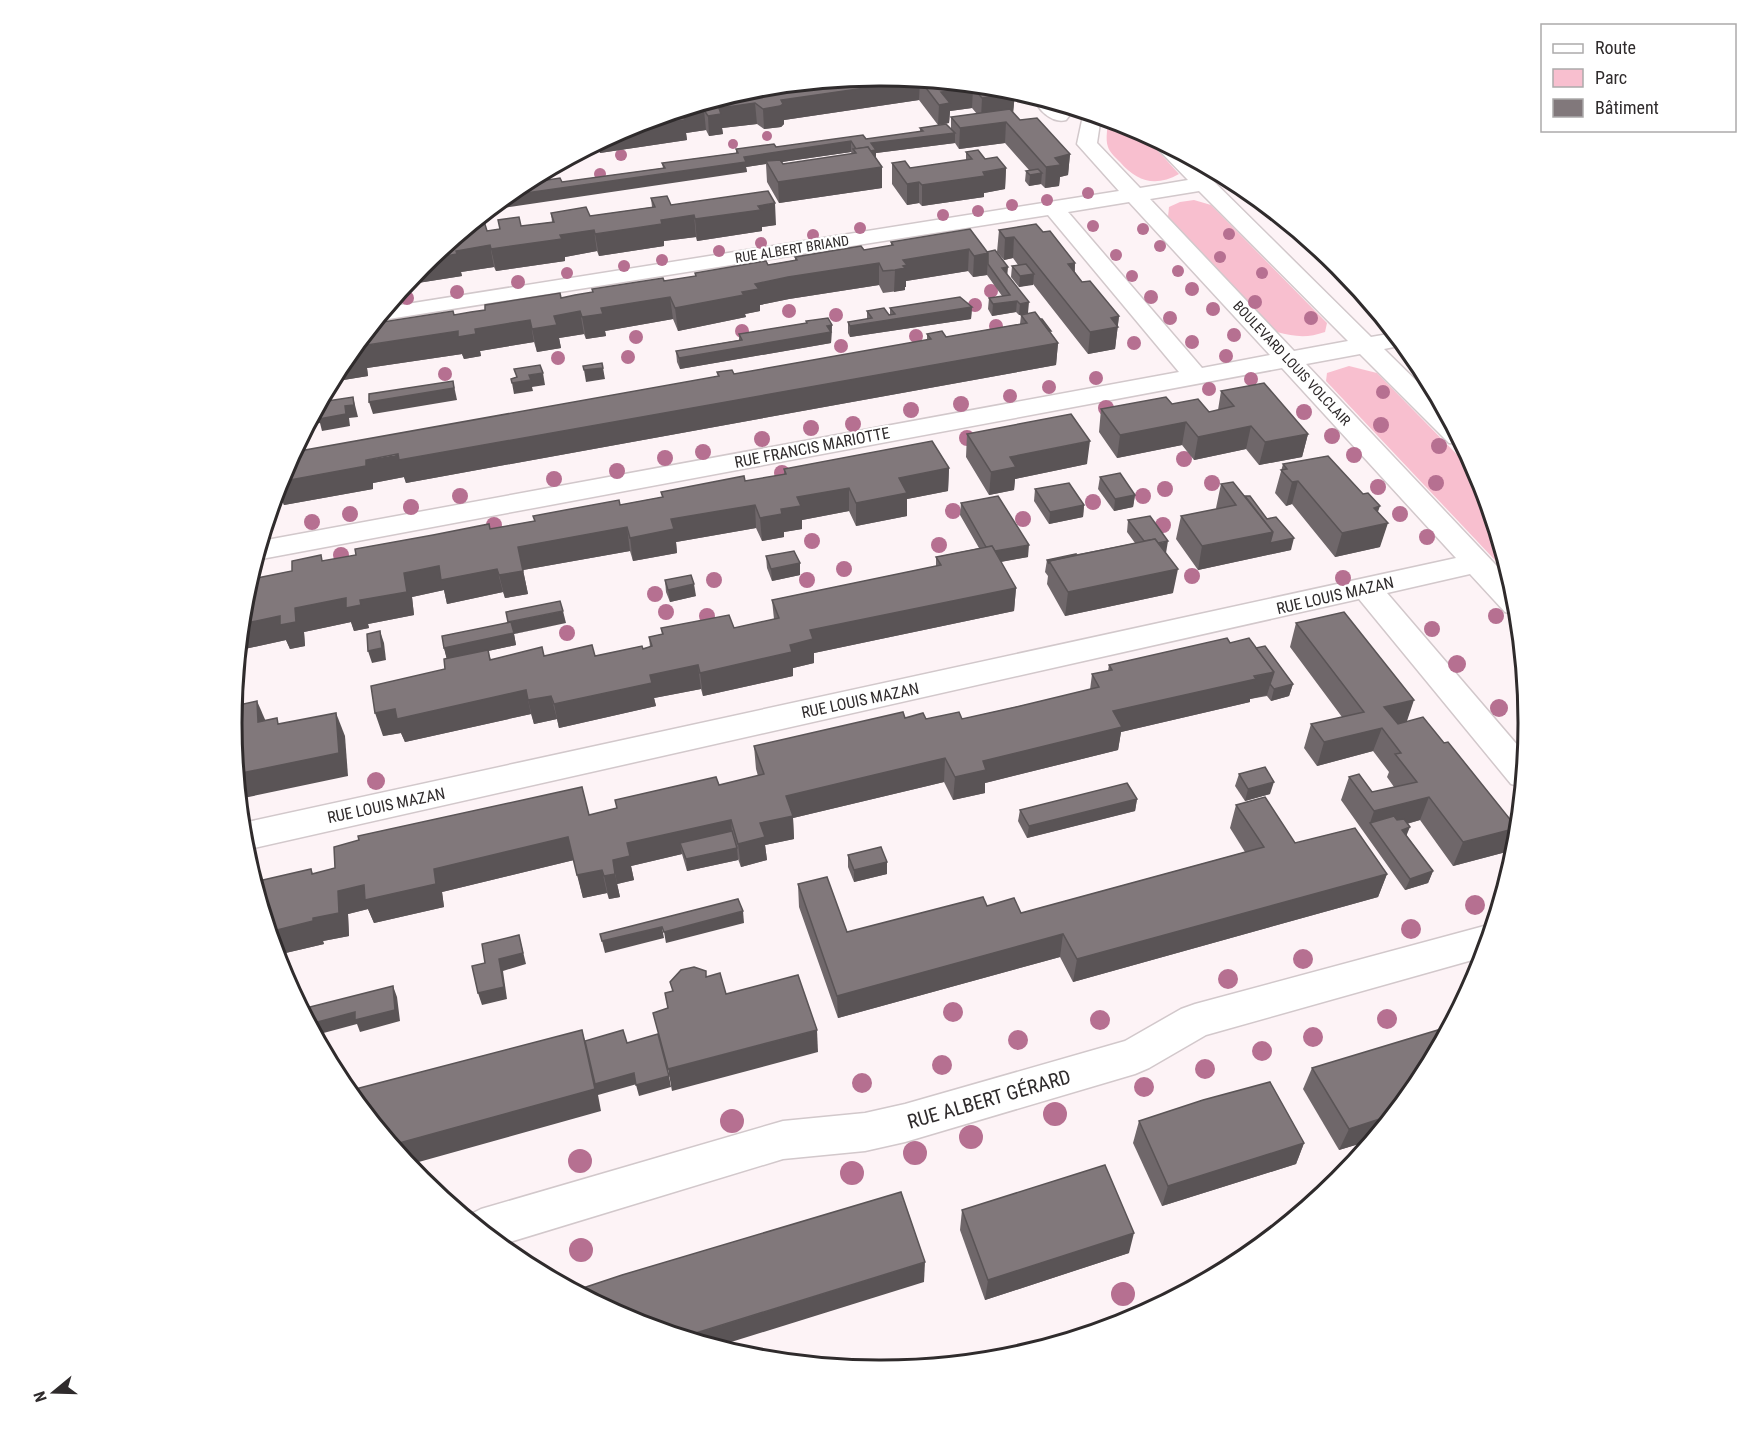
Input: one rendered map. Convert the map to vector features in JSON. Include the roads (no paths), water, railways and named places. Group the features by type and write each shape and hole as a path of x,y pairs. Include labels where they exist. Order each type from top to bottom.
{"street":[{"path":"1053,109 1059,116"},
{"name":"BOULEVARD LOUIS VOLCLAIR","path":"1091,121 1088,144 1503,591"},
{"path":"1182,162 1440,419"},
{"name":"RUE ALBERT BRIAND","path":"393,313 1204,184"},
{"path":"1053,208 1195,375"},
{"name":"RUE FRANCIS MARIOTTE","path":"267,549 1390,340"},
{"name":"RUE LOUIS MAZAN","path":"253,835 1477,563"},
{"path":"1366,588 1516,766"},
{"name":"RUE ALBERT GÉRARD","path":"490,1227 783,1140 865,1132 905,1123 1135,1056 1195,1021 1478,943"}]}
